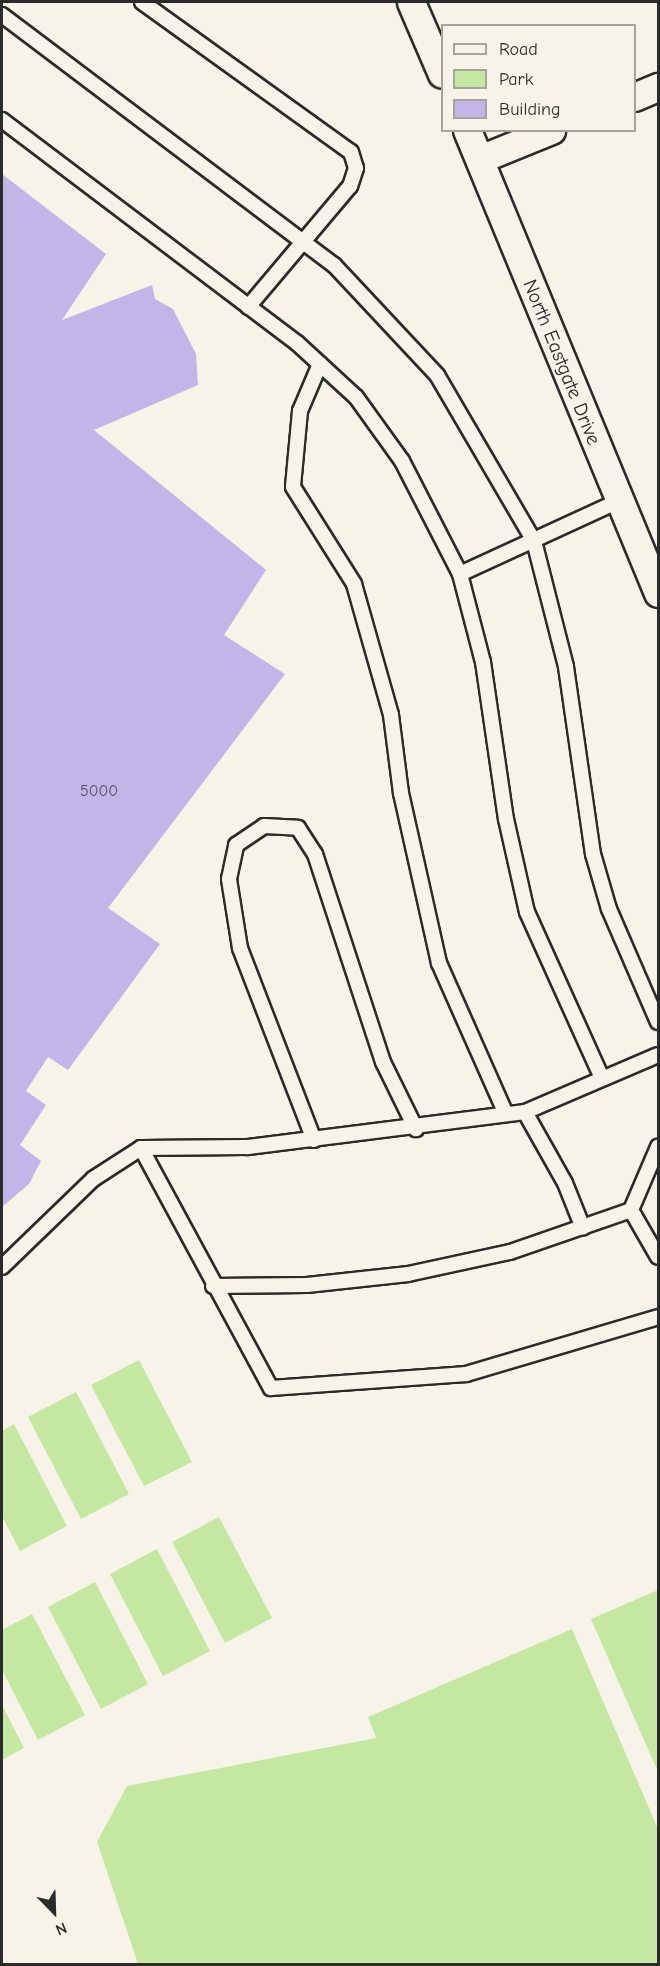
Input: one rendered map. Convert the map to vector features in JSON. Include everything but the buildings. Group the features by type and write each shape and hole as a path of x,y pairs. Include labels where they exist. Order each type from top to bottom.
{"street":[{"path":"411,2 441,72"},
{"path":"636,96 658,87"},
{"name":"North Eastgate Drive","path":"468,132 658,593"},
{"path":"480,159 546,132"}],"lane":[{"path":"142,2 351,152 356,168 350,186 248,307"},
{"path":"2,15 334,265 437,375 534,541 566,667 593,854 609,909 658,1022"},
{"path":"2,120 320,364 356,398 402,462 460,574 483,662 506,819 527,912 602,1078"},
{"path":"320,364 300,411 293,487 354,584 391,715 401,793 439,963 506,1114"},
{"path":"460,574 619,501"},
{"path":"314,1140 240,948 229,879 236,845 264,826 298,828 315,854 383,1062 416,1129"},
{"path":"2,1267 93,1179 141,1148 314,1140 416,1129 525,1112 658,1055"},
{"path":"525,1112 565,1183 582,1228"},
{"path":"213,1286 307,1285 408,1274 510,1252 631,1210 658,1147"},
{"path":"141,1148 256,1370 271,1389 294,1391 466,1374 658,1317"},
{"path":"631,1210 658,1257"}],"green space":[{"path":"139,1360 192,1462 144,1486 91,1385"},
{"path":"76,1392 129,1494 81,1519 28,1417"},
{"path":"14,1424 67,1526 20,1551 2,1516 2,1431"},
{"path":"219,1517 272,1618 225,1643 172,1542"},
{"path":"157,1549 210,1651 163,1676 110,1574"},
{"path":"95,1582 148,1684 101,1709 48,1607"},
{"path":"658,1590 658,1772 591,1619"},
{"path":"32,1614 85,1715 38,1740 2,1670 2,1630"},
{"path":"572,1629 658,1829 658,1964 138,1964 97,1842 127,1786 376,1738 368,1717"},
{"path":"2,1705 24,1748 2,1760"}]}
